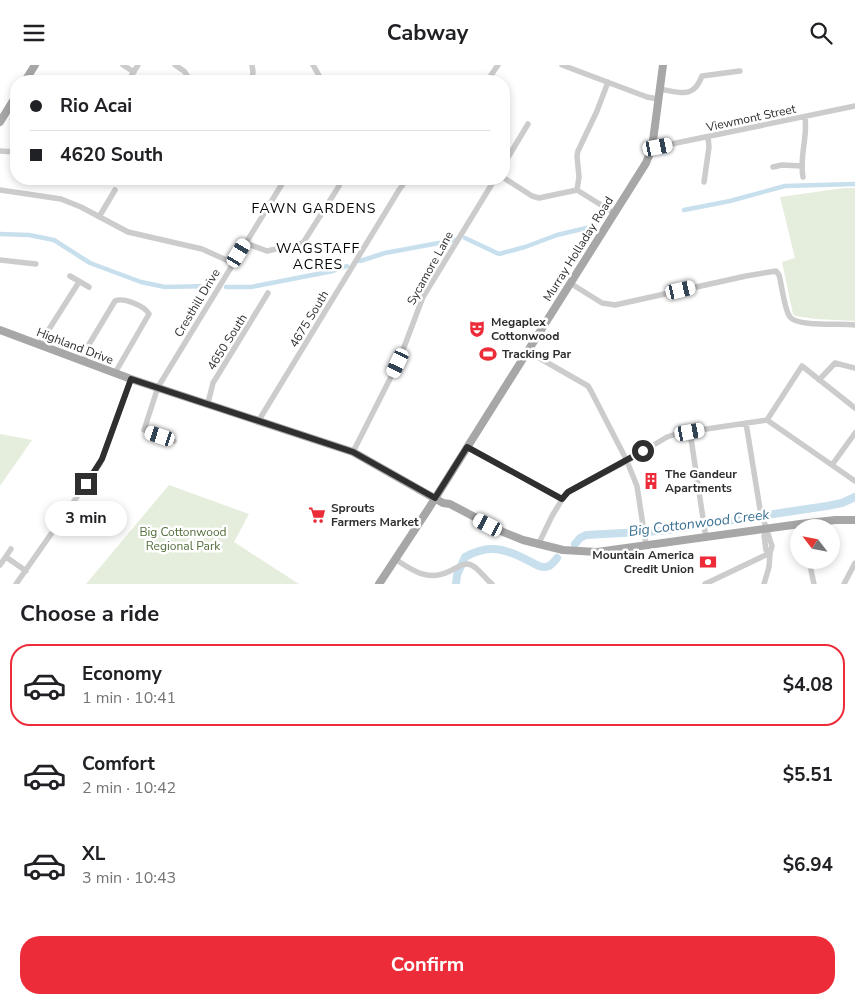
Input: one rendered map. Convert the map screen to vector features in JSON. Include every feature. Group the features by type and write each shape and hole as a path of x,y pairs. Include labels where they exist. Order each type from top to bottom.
{"main road":[{"name":"Murray Holladay Road","path":"379,584 646,163 652,148 663,65"},
{"path":"0,122 10,106"},
{"name":"Highland Drive","path":"0,330 131,379 353,452 435,498 503,532 538,545 581,552 605,551 706,537 766,525 855,520"}],"street":[{"path":"123,65 134,72"},
{"path":"132,75 138,65"},
{"path":"175,65 187,75"},
{"path":"562,65 658,99"},
{"path":"659,89 690,92 697,88 702,76 740,71"},
{"path":"577,190 579,177 578,151 608,82"},
{"name":"Viewmont Street","path":"652,148 855,106"},
{"path":"803,177 802,165 807,129 805,117"},
{"path":"510,154 528,124"},
{"path":"704,183 709,147 708,137"},
{"path":"773,167 802,165"},
{"path":"510,182 529,194 538,197 577,190 614,213"},
{"name":"Cresthill Drive","path":"174,441 144,429 158,387 280,185"},
{"path":"245,243 267,251 303,243 339,185"},
{"name":"4675 South","path":"259,420 403,185"},
{"name":"Sycamore Lane","path":"353,452 398,363 423,297 491,185"},
{"path":"0,190 61,199 135,235 202,249 233,263"},
{"path":"99,217 115,190"},
{"path":"0,260 36,264"},
{"path":"570,283 602,303 615,305 775,271 779,273 787,311 792,319 813,323 855,325"},
{"path":"70,276 89,287"},
{"path":"39,345 79,282"},
{"name":"4650 South","path":"208,403 213,383 268,293"},
{"path":"83,361 89,343 116,300 122,300 148,311 148,317 115,373"},
{"path":"527,351 588,387 591,391 627,461 637,486 646,545"},
{"path":"819,379 835,363 855,368"},
{"path":"766,420 802,366 855,409"},
{"path":"16,584 100,464 131,379"},
{"path":"538,545 562,499 568,492 627,461 667,437 690,432 766,420 855,481"},
{"path":"746,423 760,509 772,546 764,584"},
{"path":"690,432 706,537"},
{"path":"832,465 855,433"},
{"path":"467,447 562,499"},
{"path":"0,565 11,549"},
{"path":"704,584 770,553"},
{"path":"6,557 26,571"},
{"path":"395,559 414,572 426,576 437,576 464,564 469,564 475,567 492,584"},
{"path":"844,584 855,563"},
{"path":"811,570 814,584"}],"green space":[{"path":"855,188 855,321 795,316 782,262 795,258 780,197"},
{"path":"0,434 32,440 0,486"},
{"name":"Big Cottonwood Regional Park","path":"169,485 249,514 234,542 299,584 86,584"}],"waterway":[{"path":"684,210 730,201 785,186 855,184"},
{"path":"465,238 499,254 557,235 595,226"},
{"path":"0,234 29,235 54,240 90,263 141,282 165,287 210,286"},
{"path":"360,261 385,253 455,240"},
{"path":"226,287 251,287 333,271 347,266"},
{"name":"Big Cottonwood Creek","path":"575,544 586,535 660,531 827,506 842,503 855,497"},
{"name":"Big Cottonwood Creek","path":"456,584 457,575 465,557 482,550 497,549 505,551 542,567 550,565 557,558"}],"place":[{"name":"Megaplex Cottonwood","path":"477,329"},
{"name":"Tracking Par","path":"488,354"},
{"name":"The Gandeur Apartments","path":"651,481"},
{"name":"Sprouts Farmers Market","path":"317,515"},
{"name":"Mountain America Credit Union","path":"708,562"}],"district":[{"name":"FAWN GARDENS","path":"314,208"},
{"name":"WAGSTAFF ACRES","path":"318,256"}],"route":[{"path":"86,484 102,459 131,379 353,452 435,498 467,447 562,499 566,493 643,451"}]}
